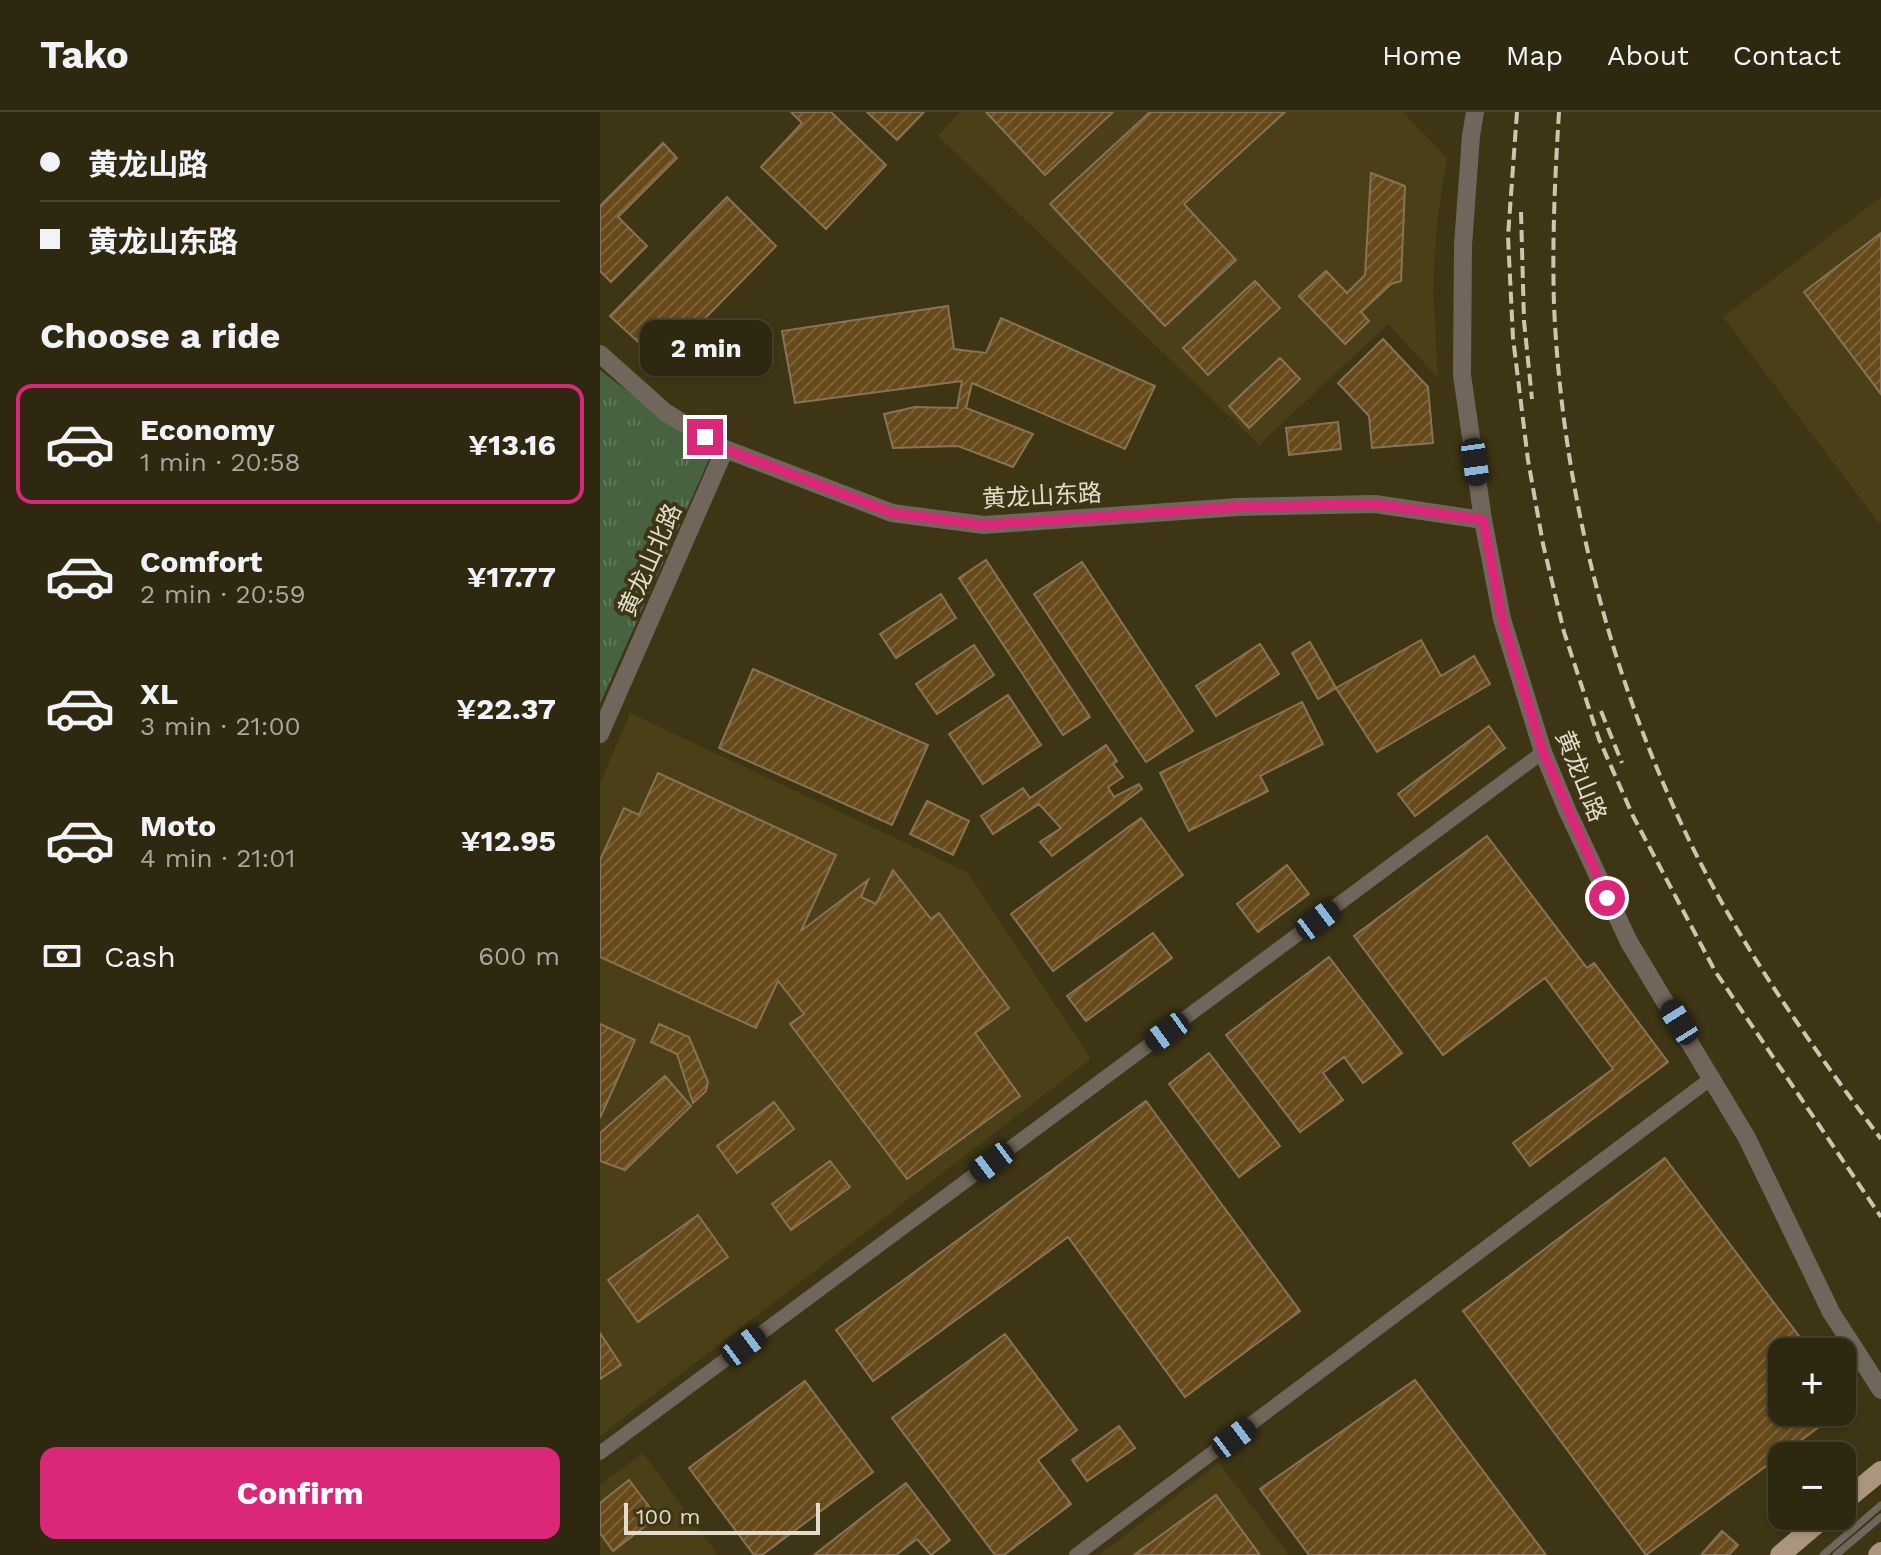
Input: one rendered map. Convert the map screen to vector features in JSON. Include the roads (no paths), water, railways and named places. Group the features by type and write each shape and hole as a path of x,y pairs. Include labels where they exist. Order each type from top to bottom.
{"main road":[{"path":"1856,1491 1877,1472"},
{"path":"1780,1555 1809,1530"}],"street":[{"name":"黄龙山路","path":"1475,112 1463,245 1462,375 1483,520 1502,619 1543,752 1629,942 1713,1077 1767,1175 1831,1312 1881,1390"},
{"name":"黄龙山东路","path":"600,354 665,412 725,449 892,513 984,525 1238,507 1375,504 1483,520"},
{"name":"黄龙山北路","path":"600,734 725,449"},
{"path":"600,1453 1543,752"},
{"path":"1076,1555 1713,1077"}],"lane":[{"path":"1823,1555 1881,1505"},
{"path":"1836,1555 1881,1517"}],"railway":[{"path":"1517,112 1508,236 1513,338 1528,460 1543,544 1564,632 1599,739 1633,816 1715,971 1881,1217"},
{"path":"1559,112 1553,256 1559,374 1579,511 1613,646 1661,777 1709,880 1778,994 1881,1139"},
{"path":"1521,212 1524,321 1532,399"},
{"path":"1601,711 1622,763"}]}
